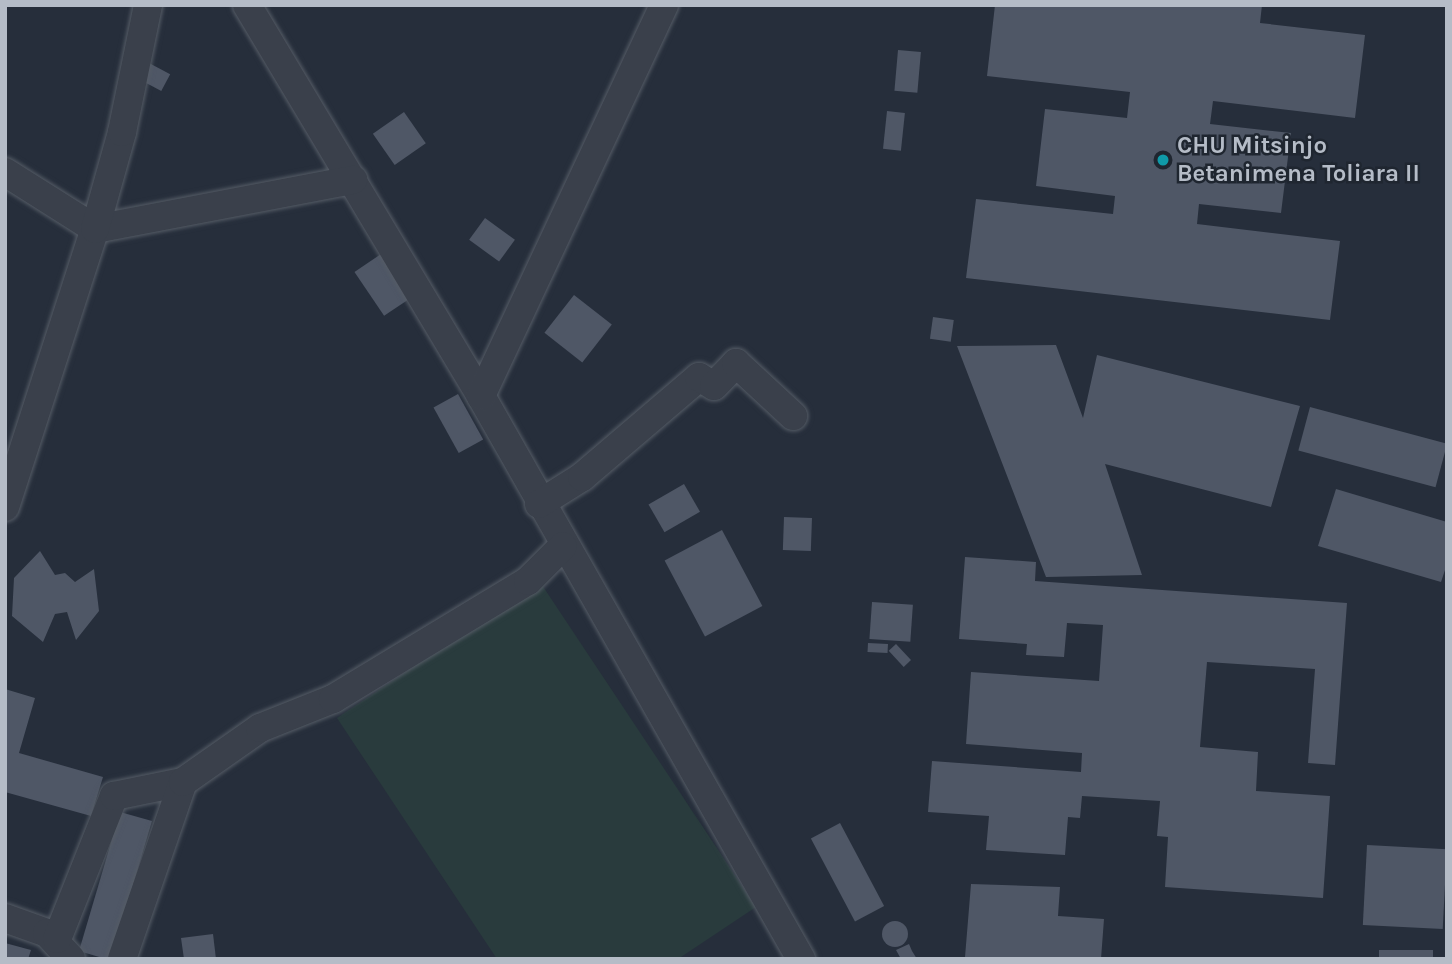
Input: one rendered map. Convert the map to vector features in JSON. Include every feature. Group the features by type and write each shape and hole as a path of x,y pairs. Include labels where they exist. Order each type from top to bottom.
{"street":[{"path":"5,507 13,454 95,229 122,132 148,5"},
{"path":"247,5 481,396 539,504 801,959"},
{"path":"481,396 664,5"},
{"path":"5,172 95,229 353,180"},
{"path":"539,504 582,477 699,377 714,386 736,363 793,416"},
{"path":"5,918 64,949 114,796 183,782 260,728 333,699 528,581 563,546"},
{"path":"122,959 183,782"}],"shaded area":[{"path":"540,582 756,907 678,959 497,959 337,718"}],"building":[{"name":"CHU Mitsinjo Betanimena Toliara II","path":"995,5 1262,5 1260,23 1365,35 1355,118 1213,101 1210,124 1291,133 1281,213 1199,204 1197,224 1340,241 1330,320 966,278 976,199 1113,214 1115,196 1036,186 1045,109 1127,118 1130,92 987,76"},
{"path":"898,50 921,52 917,93 894,91"},
{"path":"149,63 170,74 161,91 140,80"},
{"path":"887,111 905,113 901,151 883,149"},
{"path":"404,112 426,143 395,165 373,134"},
{"path":"485,218 515,240 499,262 469,240"},
{"path":"381,254 411,298 384,316 354,272"},
{"path":"574,295 612,325 582,362 544,333"},
{"path":"933,317 954,320 951,342 930,339"},
{"path":"1056,345 1083,418 1097,355 1300,406 1271,507 1105,464 1142,575 1046,577 957,346"},
{"path":"458,394 483,439 459,453 434,408"},
{"path":"1310,407 1447,444 1436,487 1298,450"},
{"path":"684,484 700,512 664,532 648,504"},
{"path":"1336,489 1447,522 1447,564 1441,582 1318,546"},
{"path":"784,517 812,518 811,551 783,550"},
{"path":"722,530 762,606 705,636 665,561"},
{"path":"40,551 55,575 65,573 75,582 94,569 99,611 76,640 67,612 55,614 43,642 12,616 14,578"},
{"path":"965,557 1036,562 1035,581 1347,603 1335,765 1308,763 1315,669 1207,662 1200,747 1258,752 1256,791 1330,796 1323,898 1165,887 1168,837 1157,836 1160,801 1082,796 1080,818 1068,817 1065,855 986,850 989,816 928,812 932,761 1081,772 1082,753 966,744 971,672 1099,681 1103,625 1067,623 1064,657 1026,655 1027,644 959,639"},
{"path":"872,602 913,605 910,642 869,639"},
{"path":"868,643 888,644 888,653 868,652"},
{"path":"896,644 911,660 904,667 889,651"},
{"path":"5,689 35,698 19,753 103,777 91,816 5,792"},
{"path":"120,812 152,821 111,959 106,959 79,951"},
{"path":"840,823 884,906 855,921 811,838"},
{"path":"1367,845 1447,849 1443,929 1363,925"},
{"path":"971,884 1060,887 1058,916 1104,919 1101,959 965,957"},
{"path":"895,921 904,925 908,934 904,943 895,947 886,943 882,934 886,925"},
{"path":"213,934 216,959 184,959 181,938"},
{"path":"5,943 31,950 28,959 5,959"},
{"path":"909,944 917,959 901,959 896,950"},
{"path":"1379,950 1433,950 1433,959 1379,959"}],"place":[{"name":"CHU Mitsinjo Betanimena Toliara II","path":"1163,160"}]}
